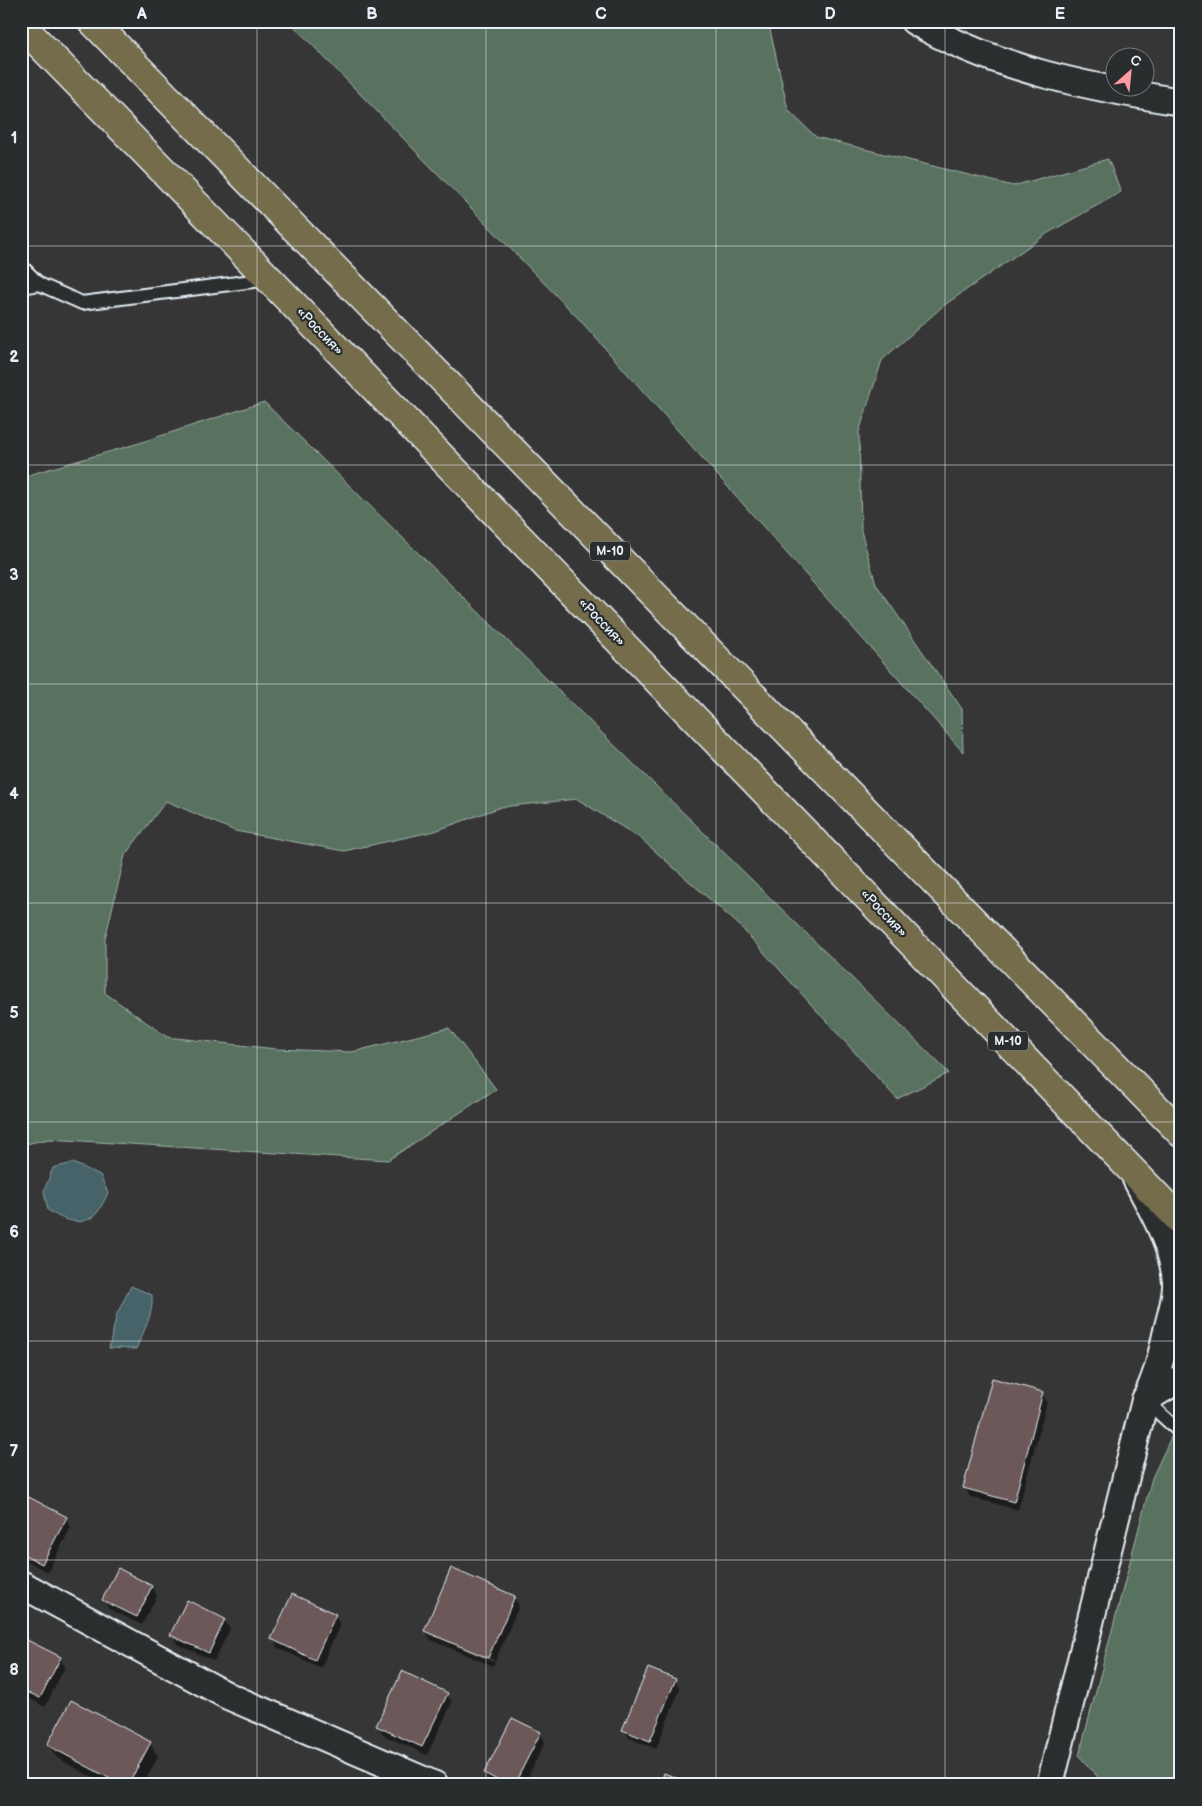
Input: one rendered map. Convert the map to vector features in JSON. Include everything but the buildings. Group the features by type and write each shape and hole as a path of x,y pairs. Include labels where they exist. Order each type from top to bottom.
{"highway":[{"name":"М-10","path":"92,21 1181,1134"},
{"name":"«Россия»","path":"21,25 1181,1220"}],"street":[{"path":"914,21 969,49 1027,70 1081,84 1181,102"},
{"path":"1050,1785 1145,1400 1155,1381 1176,1283 1162,1232 1130,1166"},
{"path":"1145,1400 1181,1378"},
{"path":"21,1584 228,1696 435,1785"}],"lane":[{"path":"21,266 39,284 82,303 269,279"},
{"path":"21,287 39,284"},
{"path":"1145,1400 1181,1433"}],"green space":[{"path":"289,21 768,21 788,110 816,137 1013,186 1108,159 1121,192 1048,233 943,306 882,360 859,432 861,531 876,584 962,709 963,752 579,319"},
{"path":"264,402 949,1073 897,1099 739,925 640,838 577,799 501,807 435,831 344,851 235,831 166,801 125,855 105,939 105,993 167,1037 276,1049 352,1052 449,1028 496,1089 388,1160 49,1139 21,1145 21,477 136,444"},
{"path":"1173,1433 1181,1445 1181,1785 1105,1785 1079,1756 1152,1478"}],"water":[{"path":"73,1163 100,1175 108,1193 96,1214 85,1221 72,1221 59,1217 48,1210 44,1191 53,1168"},
{"path":"131,1286 152,1295 147,1323 136,1349 109,1348 117,1314"}]}
